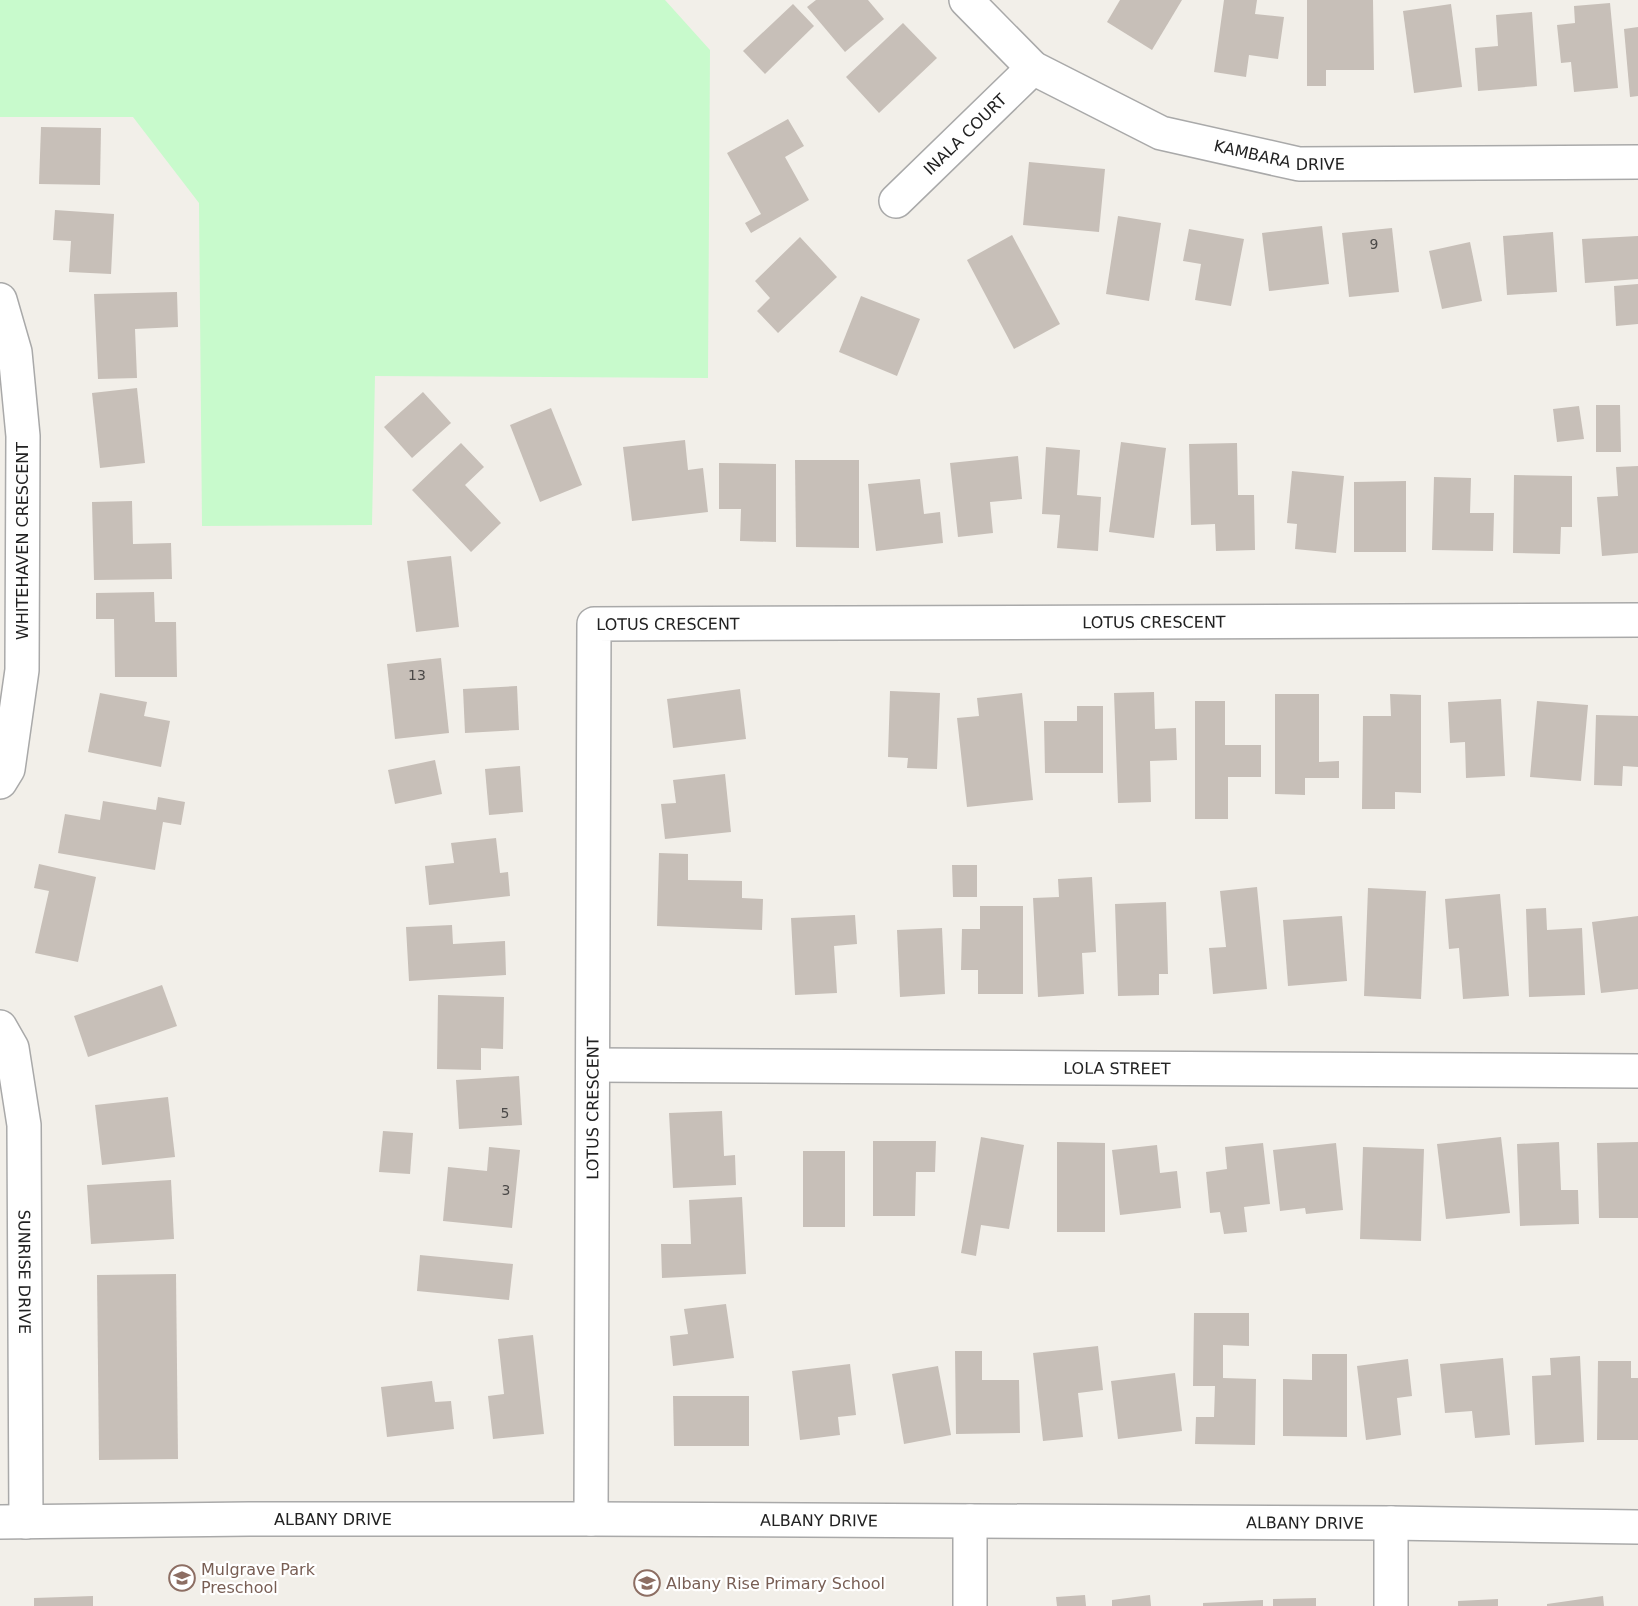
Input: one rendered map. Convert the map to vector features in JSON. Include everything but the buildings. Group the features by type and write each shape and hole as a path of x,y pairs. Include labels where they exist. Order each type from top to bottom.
{"street":[{"name":"KAMBARA DRIVE","path":"966,0 1033,68 1161,133 1299,164 1638,162"},
{"name":"INALA COURT","path":"896,201 1033,68"},
{"name":"WHITEHAVEN CRESCENT","path":"0,300 15,352 11,437 22,670 8,769 0,783"},
{"name":"LOTUS CRESCENT","path":"591,1519 594,624 1638,620"},
{"name":"SUNRISE DRIVE","path":"0,1027 12,1048 24,1125 13,1522"},
{"name":"LOLA STREET","path":"594,1065 1638,1071"},
{"name":"ALBANY DRIVE","path":"13,1522 591,1519 1391,1523 1638,1527"},
{"path":"970,1521 970,1606"},
{"path":"1391,1523 1391,1606"}],"green space":[{"path":"0,0 665,0 710,50 708,378 375,376 372,525 202,526 199,203 133,117 0,117"}],"place":[{"name":"Mulgrave Park Preschool","path":"182,1578"},
{"name":"Albany Rise Primary School","path":"647,1583"}]}
